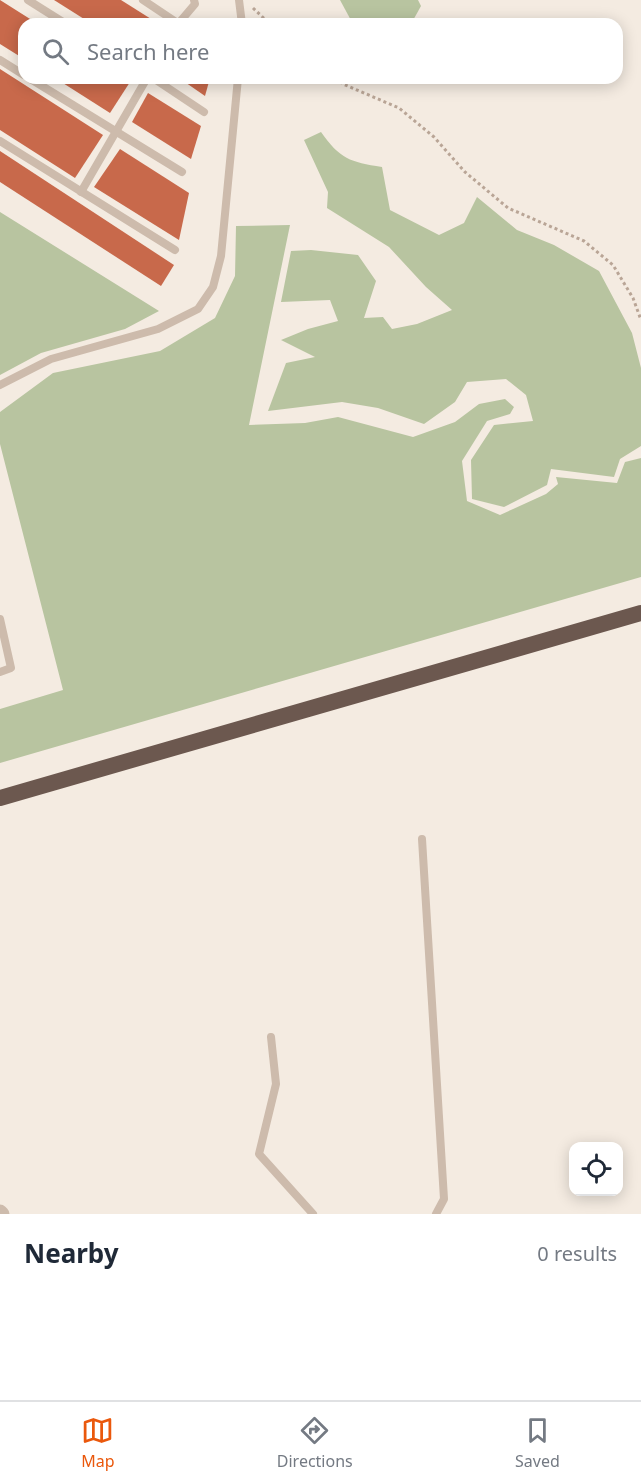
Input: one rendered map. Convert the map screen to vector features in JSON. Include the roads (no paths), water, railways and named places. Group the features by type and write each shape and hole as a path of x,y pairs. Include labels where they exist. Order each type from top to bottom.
{"highway":[{"path":"0,798 641,613"}],"lane":[{"path":"28,0 56,18"},
{"path":"143,0 170,18"},
{"path":"184,18 195,4 194,0"},
{"path":"239,0 241,18"},
{"path":"0,60 18,71"},
{"path":"39,84 182,172"},
{"path":"81,192 144,84"},
{"path":"162,84 204,112"},
{"path":"0,385 51,359 158,329 198,309 213,286 220,256 237,84"},
{"path":"0,141 175,250"},
{"path":"0,619 11,668 0,672"},
{"path":"422,839 444,1199 436,1214"},
{"path":"271,1037 276,1084 259,1154 313,1214"}]}
